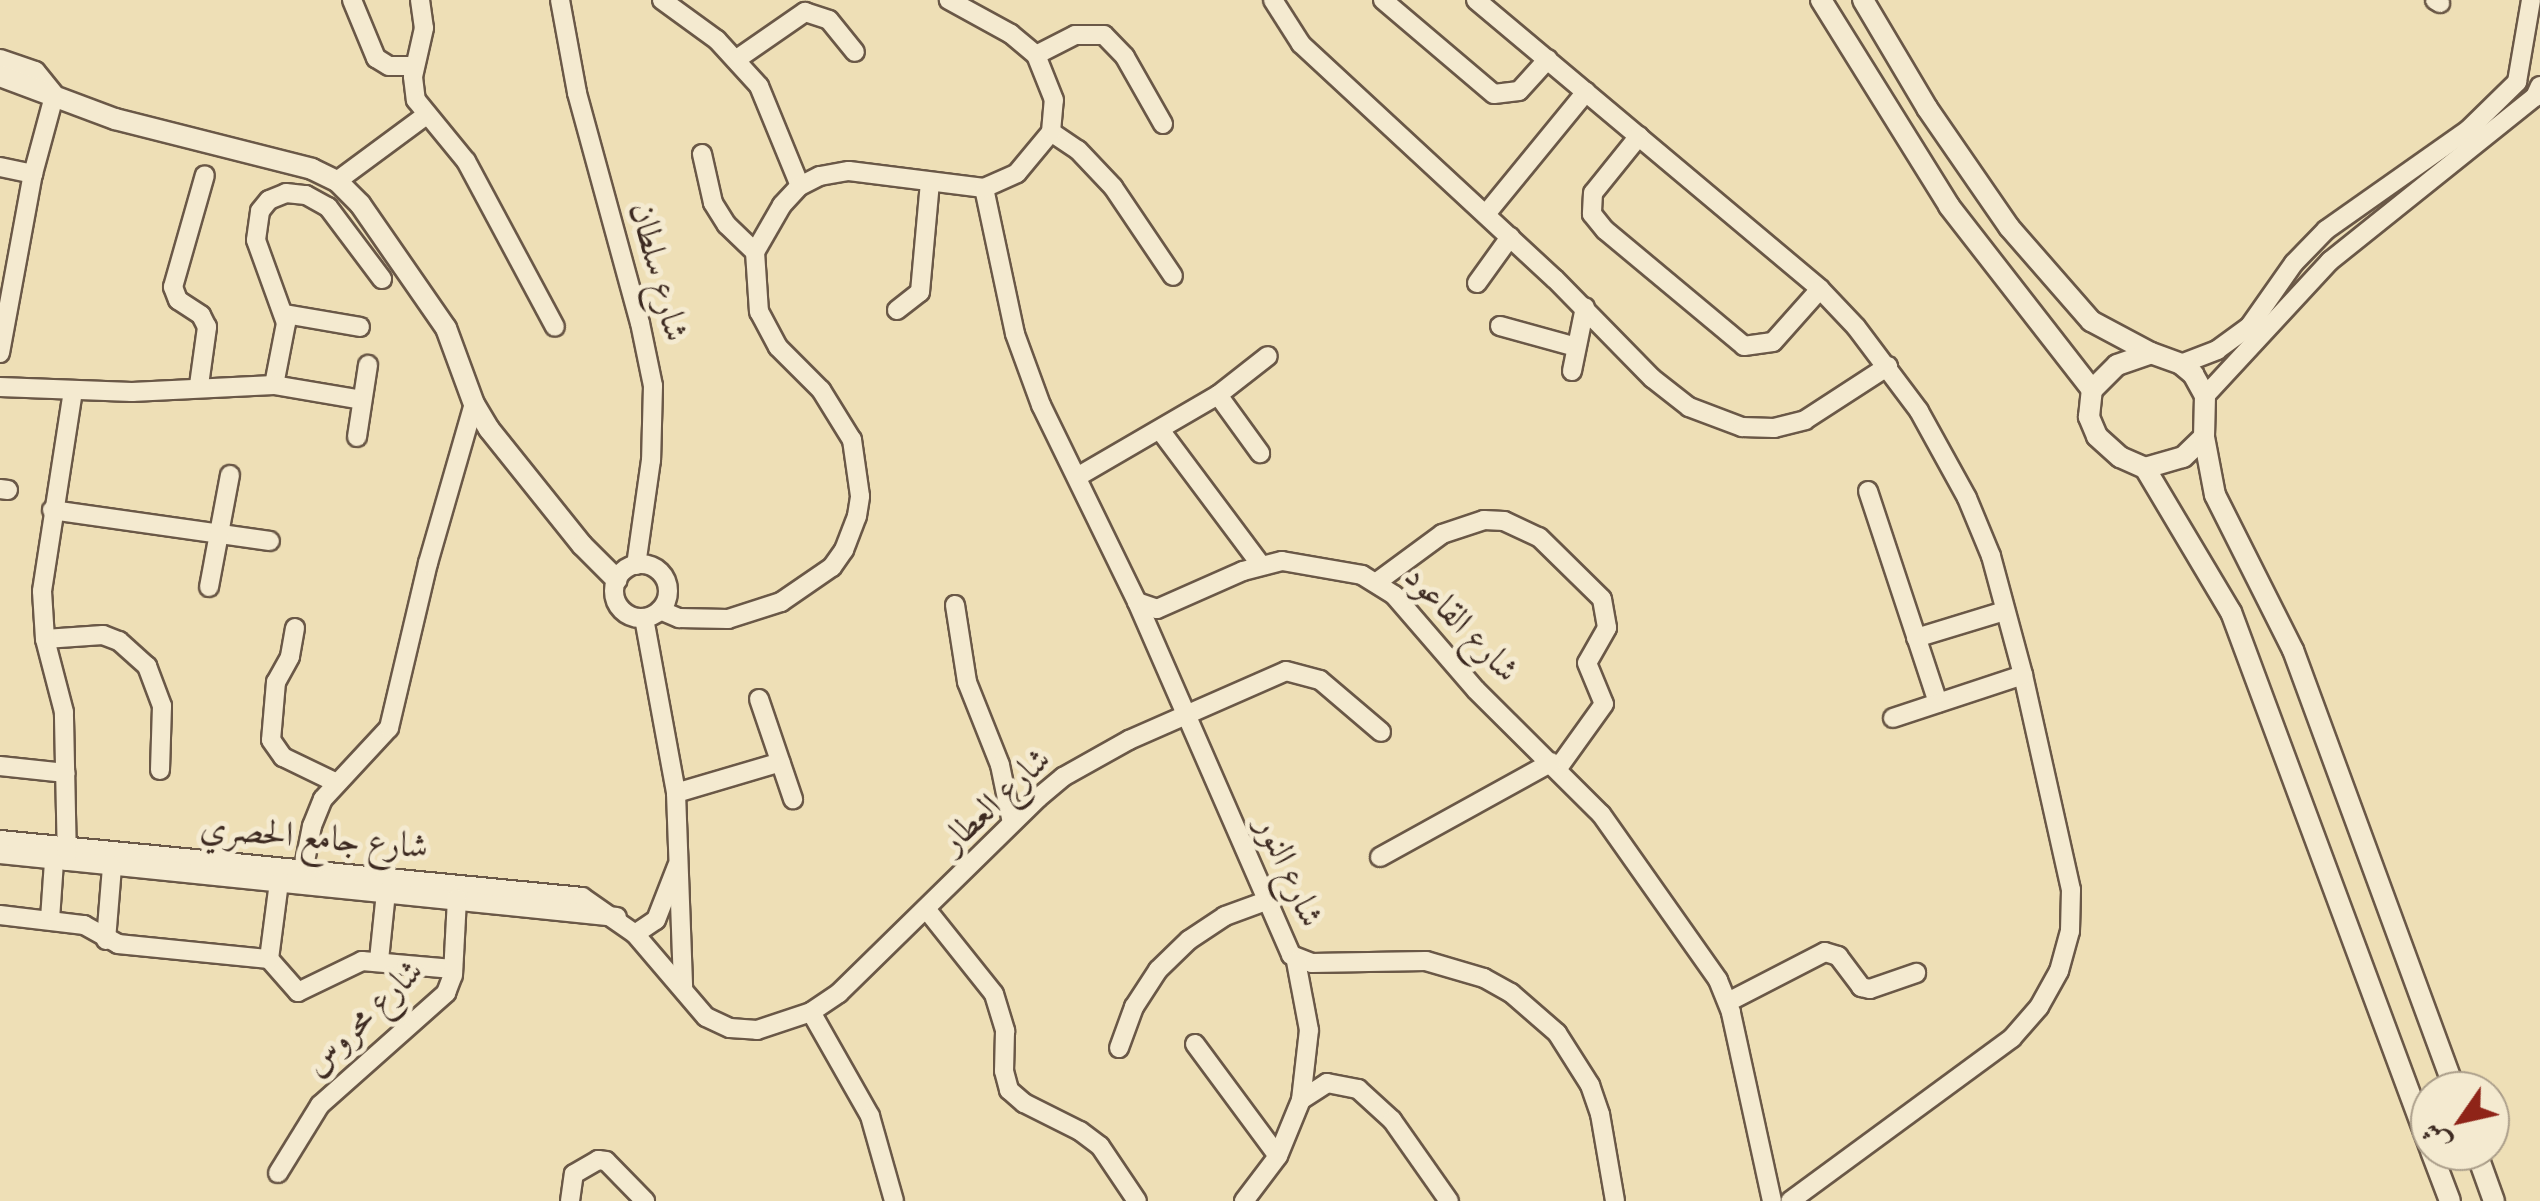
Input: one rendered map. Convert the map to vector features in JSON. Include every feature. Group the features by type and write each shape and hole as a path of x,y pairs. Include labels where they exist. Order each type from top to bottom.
{"street":[{"path":"352,0 376,58 390,66 415,66"},
{"path":"420,0 424,28 412,86 425,116 466,161 555,327"},
{"name":"شارع سلطان","path":"560,0 577,93 640,323 652,386 651,460 636,564"},
{"path":"662,0 738,59 769,102 800,186"},
{"path":"0,76 115,119 312,170 337,180 360,204 446,328 474,404 582,546 617,580 619,607 680,618 728,618 781,602 832,566 844,550 860,496 852,440 821,390 778,348 763,324 756,252 769,223 800,186 820,176 848,171 984,188 1017,174 1051,132 1054,100 1036,55 1011,34 949,0"},
{"path":"1273,0 1301,44 1486,214 1670,394 1690,407 1742,428 1774,428 1806,420 1888,366"},
{"path":"1383,0 1494,94 1519,90 1548,60"},
{"path":"1476,0 1820,289 1888,366 1968,498 1991,556 2023,675 2071,890 2070,931 2059,970 2039,1007 2012,1038 1790,1201"},
{"path":"1821,0 1940,193 2092,390"},
{"path":"1864,0 1953,148 2010,227 2091,321 2150,353 2181,364 2193,374 2205,396 2204,437 2215,495 2300,668 2448,1071"},
{"path":"2181,364 2217,350 2249,327 2294,263 2326,230 2468,130 2517,82 2533,0"},
{"path":"2533,0 2540,7"},
{"path":"738,59 806,12 829,20 854,52"},
{"path":"1036,55 1075,35 1104,34 1124,57 1163,124"},
{"path":"0,60 35,72 54,96"},
{"path":"2205,396 2330,261 2537,91 2517,82"},
{"path":"1486,214 1586,92"},
{"path":"0,353 33,174 54,96"},
{"path":"337,180 425,116"},
{"path":"1051,132 1078,150 1114,187 1172,276"},
{"path":"1639,136 1592,193 1592,214 1605,230 1744,346 1773,342 1820,289"},
{"path":"702,154 713,203 726,225 756,252"},
{"path":"0,167 33,174"},
{"path":"2406,170 2416,189"},
{"path":"199,385 207,327 201,315 175,296 173,286 205,175"},
{"path":"897,310 920,292 930,182"},
{"path":"984,188 1016,334 1042,404 1138,602"},
{"path":"274,385 286,314 260,255 256,225 269,200 286,192 328,207 382,279"},
{"path":"1477,283 1510,238"},
{"path":"1572,371 1584,308"},
{"path":"286,314 360,326"},
{"path":"1500,326 1576,347"},
{"path":"2150,353 2116,365 2092,390 2089,417 2097,436 2120,457 2145,468 2231,612 2410,1096"},
{"path":"1077,478 1218,395 1268,356"},
{"path":"356,437 368,365"},
{"path":"0,387 73,392 274,385 362,400"},
{"path":"50,918 63,858 66,773 64,712 45,639 43,580 73,392"},
{"path":"1218,395 1260,453"},
{"path":"302,877 314,818 336,783 389,728 428,563 474,404"},
{"path":"1160,430 1261,565"},
{"path":"2145,468 2184,457 2204,437"},
{"path":"209,587 230,476"},
{"path":"1868,490 1938,703"},
{"path":"52,510 270,541"},
{"path":"1377,582 1442,534 1484,520 1504,521 1539,538 1602,599 1607,628 1587,663 1604,704 1555,765 1380,857"},
{"name":"شارع القاعود","path":"1138,602 1156,608 1261,565 1282,561 1344,571 1377,582 1394,596 1476,690 1555,765 1637,861 1728,1002 1772,1201"},
{"path":"617,580 636,564 655,568 667,583 668,592 652,614 676,792 683,988"},
{"path":"2231,612 2266,598"},
{"name":"شارع النور","path":"1138,602 1284,946 1296,960 1426,960 1484,978 1523,1002 1557,1034 1590,1085 1600,1114 1615,1201"},
{"path":"954,605 967,682 1000,765 1012,823"},
{"path":"1916,638 2006,611"},
{"path":"295,628 290,656 276,682 271,740 284,758 336,783"},
{"path":"45,639 103,636 118,641 147,666 162,706 160,770"},
{"name":"شارع العطار","path":"683,988 706,1017 730,1028 757,1030 811,1012 840,993 1063,777 1264,677 1286,671 1304,672 1381,732"},
{"path":"1893,718 2023,675"},
{"path":"760,699 793,799"},
{"path":"676,792 781,762"},
{"path":"0,766 66,773"},
{"name":"شارع جامع الحصري","path":"0,840 112,867 279,882 302,877 386,892 618,917"},
{"name":"شارع جامع الحصري","path":"0,854 564,892 598,904 618,917 683,988"},
{"path":"634,934 656,920 680,856"},
{"path":"106,940 112,867"},
{"path":"269,959 279,882"},
{"path":"379,960 386,892"},
{"name":"شارع محروس","path":"278,1172 320,1105 442,998 454,969 457,898"},
{"path":"1118,1048 1134,1007 1158,970 1188,940 1225,916 1266,901"},
{"path":"927,910 994,994 1004,1031 1004,1070 1009,1090 1024,1103 1080,1130 1100,1146 1137,1201"},
{"path":"0,914 84,925 106,940 269,959 298,992 306,992 362,962 379,960 454,969"},
{"path":"1728,1002 1825,952 1838,956 1861,987 1870,988 1916,973"},
{"path":"1244,1201 1278,1156 1301,1100 1309,1030 1296,960"},
{"path":"811,1012 870,1116 894,1201"},
{"path":"1195,1044 1278,1156"},
{"path":"1301,1100 1327,1083 1358,1088 1392,1120 1449,1201"},
{"path":"570,1201 574,1174 598,1160 628,1180 645,1201"},
{"path":"2438,1171 2450,1201"},
{"path":"2483,1171 2494,1201"}]}
